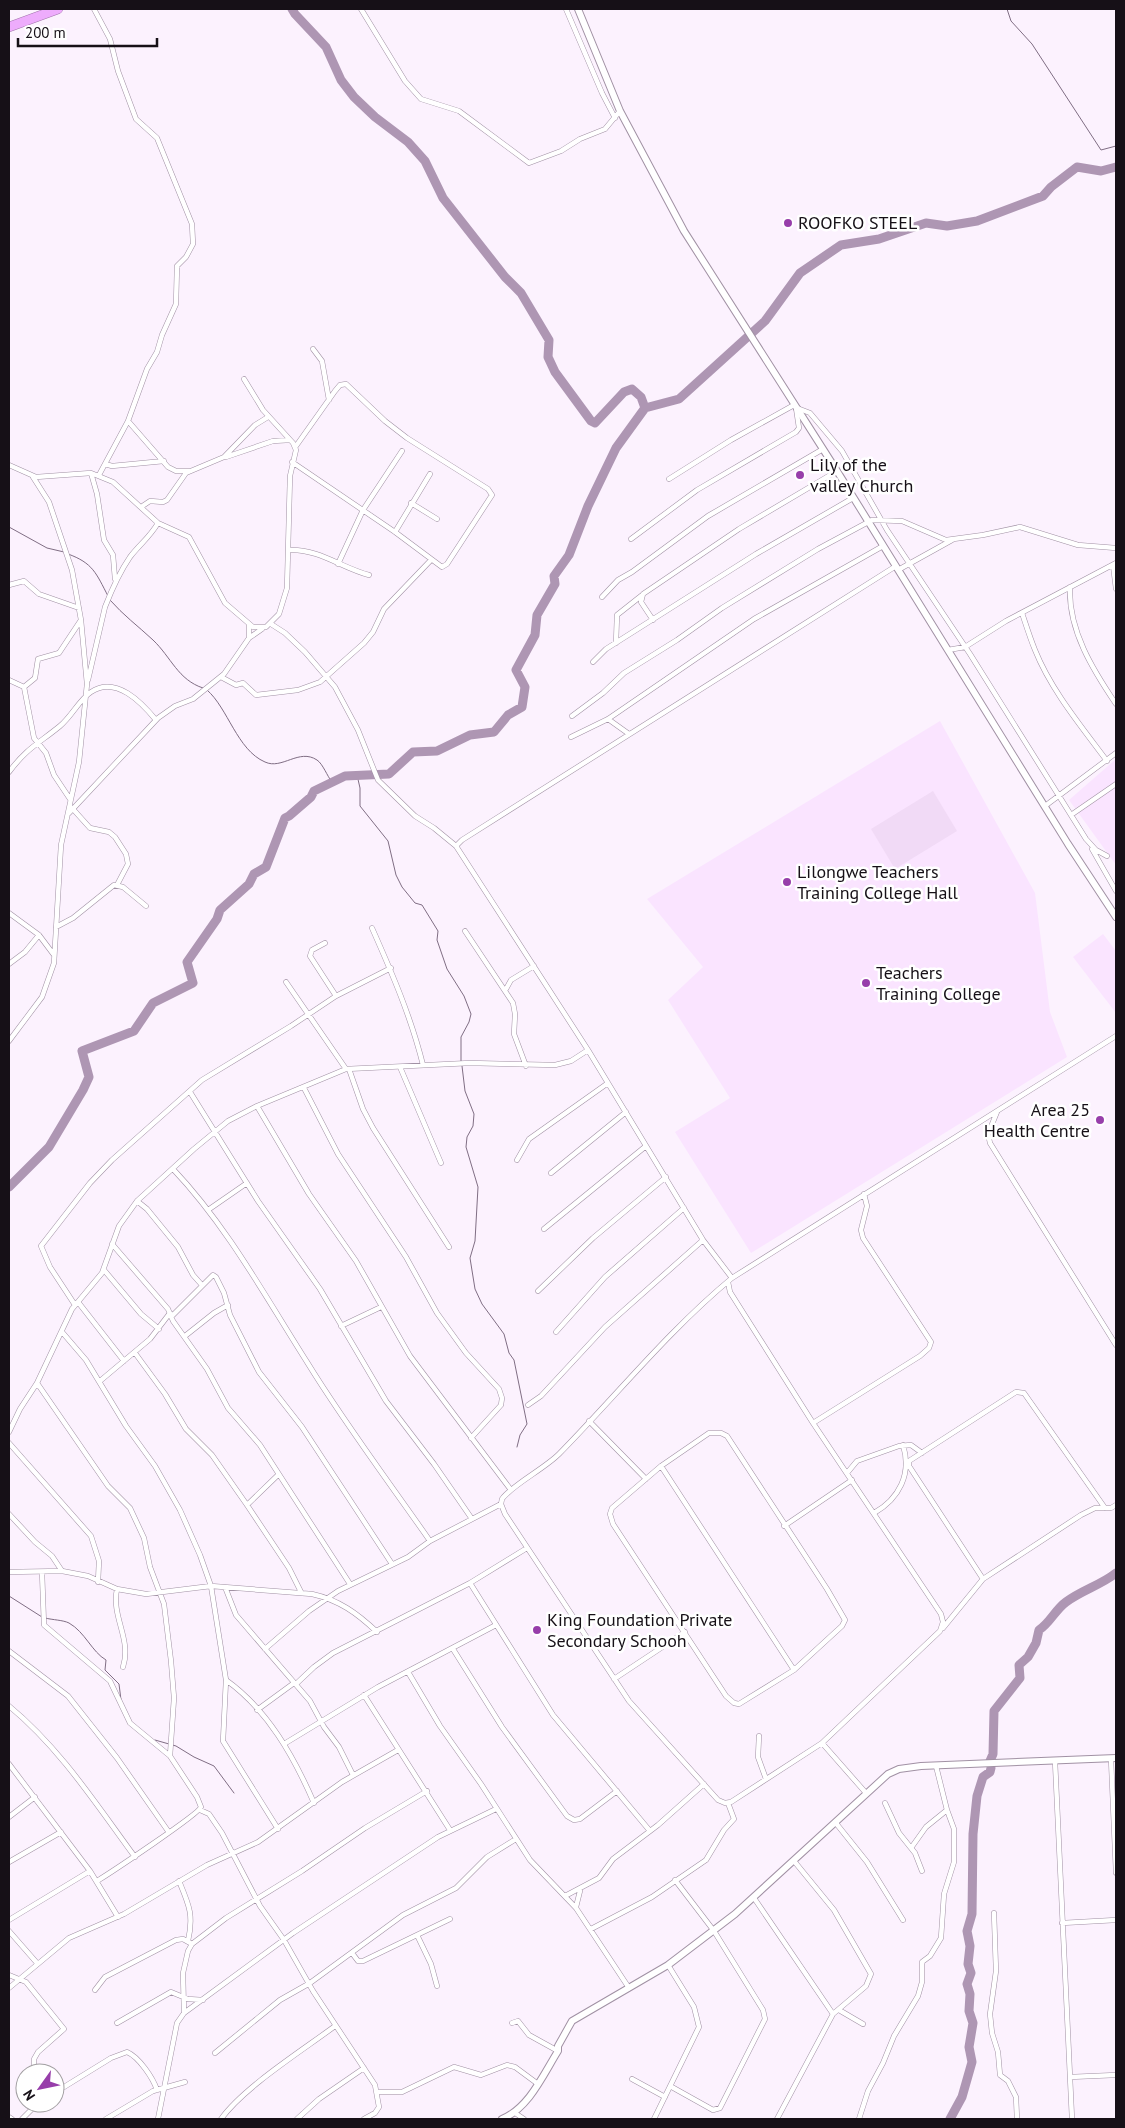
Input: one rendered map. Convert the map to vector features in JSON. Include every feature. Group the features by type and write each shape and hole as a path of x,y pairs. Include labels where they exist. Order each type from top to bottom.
{"highway":[{"path":"9,28 58,9"}],"main road":[{"path":"578,9 620,111 684,231 837,471 1116,917"},
{"path":"502,2119 516,2112 538,2084 558,2051 558,2046 572,2021 668,1965 714,1931 754,1898 866,1793 894,1771 936,1766 1113,1759"}],"street":[{"path":"94,9 110,39 118,71 136,119 154,134 162,147 194,233 192,248 186,258 177,266 176,304 162,335 157,352 147,369 128,421 99,475"},
{"path":"361,9 405,81 421,99 459,111 529,163 561,151 580,138 600,131 620,111"},
{"path":"566,9 602,93 615,118"},
{"path":"313,349 322,361 329,400"},
{"path":"244,379 268,417 296,446"},
{"path":"68,814 120,761 156,720 174,706 194,699 221,677 249,638 271,624 279,614 287,588 290,550 289,500 292,462 296,446 340,385 346,384 385,421 407,438 491,491 491,498 448,564 442,567 395,532 292,462"},
{"path":"669,480 723,444 795,406"},
{"path":"795,406 810,414 842,451 882,520 1060,797 1116,890"},
{"path":"630,539 696,491 796,432 799,428 795,406"},
{"path":"224,457 255,425 268,417"},
{"path":"128,421 164,461 176,471 190,471"},
{"path":"141,507 150,501 163,502 167,500 183,476 190,471 224,457 273,441 290,440"},
{"path":"602,597 618,580 632,572 708,516 823,449"},
{"path":"338,564 363,510 402,451"},
{"path":"105,464 112,466 164,461"},
{"path":"9,465 32,476 41,478 91,473 99,475 121,487 158,523 189,537 207,566 219,596 249,624 263,628"},
{"path":"616,643 618,615 641,596 739,529 837,471"},
{"path":"9,1041 42,997 52,972 61,845 79,762 84,699 105,607 112,594 115,580 113,555 104,540 97,494 91,473"},
{"path":"395,532 430,474"},
{"path":"32,476 42,490 53,513 72,570 81,620 87,684"},
{"path":"594,662 606,649 756,554 853,498"},
{"path":"412,502 437,519"},
{"path":"572,716 603,693 624,673 677,640 722,608 868,522 882,520 902,521 940,538 954,539 1020,527 1078,545 1116,548"},
{"path":"115,580 131,556 151,536 158,523"},
{"path":"456,846 462,840 629,734 897,568 910,564 954,539"},
{"path":"571,737 608,718 754,619 883,546"},
{"path":"290,550 312,552 349,570 370,575"},
{"path":"221,677 236,684 243,683 256,694 309,687 326,676 364,643 373,632 384,609 431,560"},
{"path":"948,650 965,647 1022,613 1115,564 1116,589"},
{"path":"9,585 24,581 40,594 79,608"},
{"path":"1070,587 1069,602 1079,641 1116,704"},
{"path":"641,596 641,602 653,620"},
{"path":"1022,613 1035,651 1044,668 1063,700 1107,761"},
{"path":"24,687 35,678 38,659 58,653 81,620"},
{"path":"249,624 249,638"},
{"path":"271,624 305,652 346,703 378,780 415,816 434,828 456,846 588,1050 703,1240 730,1280 730,1292 812,1423 941,1614 943,1622 940,1631"},
{"path":"9,680 24,687"},
{"path":"24,687 32,729 37,742 46,753 54,775 70,799"},
{"path":"9,772 37,742 63,723 84,699 96,690 122,690 139,702 156,720"},
{"path":"608,718 629,734"},
{"path":"1045,806 1060,797 1116,753"},
{"path":"1071,815 1116,784"},
{"path":"56,927 73,918 98,896 117,885 128,864 122,847 109,832 87,826 72,808"},
{"path":"1086,839 1096,850 1108,856"},
{"path":"117,885 127,890 146,906"},
{"path":"9,913 40,935 54,956"},
{"path":"372,928 391,968 397,989 410,1016 423,1065"},
{"path":"465,931 506,990 515,1008 514,1034 526,1066"},
{"path":"9,964 20,956 40,935"},
{"path":"325,943 312,950 310,956 336,996"},
{"path":"506,990 511,980 534,966"},
{"path":"124,1361 76,1304 50,1267 41,1246 90,1183 107,1165 202,1080 309,1015 336,996 391,968"},
{"path":"286,982 348,1069 363,1109 373,1128 449,1247"},
{"path":"265,1649 327,1598 350,1584 408,1556 430,1541 501,1504 506,1494 548,1464 730,1280 1116,1036"},
{"path":"9,1432 20,1408 38,1383 76,1304 98,1280 104,1270 118,1226 138,1201 173,1168 214,1131 238,1115 348,1069 489,1063 526,1066 563,1064 588,1050"},
{"path":"400,1067 441,1163"},
{"path":"517,1160 529,1139 608,1083"},
{"path":"304,1088 338,1154 406,1257 440,1318 466,1353 499,1389 502,1398 501,1405 471,1438"},
{"path":"190,1092 248,1182 261,1206 317,1284 386,1400 472,1519"},
{"path":"257,1106 314,1201 356,1261 418,1369 511,1490"},
{"path":"998,1111 988,1134 990,1143 1116,1345"},
{"path":"551,1173 626,1112"},
{"path":"544,1229 646,1146"},
{"path":"173,1168 208,1210 253,1273 312,1370 430,1541"},
{"path":"538,1291 594,1238 666,1178"},
{"path":"208,1210 248,1182"},
{"path":"812,1423 920,1356 929,1348 931,1342 862,1238 861,1230 867,1206 864,1194"},
{"path":"138,1201 147,1209 178,1247 193,1275 201,1284"},
{"path":"556,1332 605,1277 684,1208"},
{"path":"528,1405 544,1393 611,1321 703,1240"},
{"path":"112,1244 171,1315 207,1369 228,1408 260,1445 350,1584"},
{"path":"104,1270 141,1314 159,1330"},
{"path":"100,1381 135,1353 201,1284 214,1275 228,1305 230,1315 259,1372 302,1427 392,1564"},
{"path":"185,1336 214,1313 228,1305"},
{"path":"341,1326 381,1307"},
{"path":"62,1332 86,1360 126,1426 156,1466 176,1501 200,1555 211,1586 226,1680 224,1743 236,1758 278,1829"},
{"path":"135,1353 165,1394 186,1429 212,1455 247,1505 281,1556 301,1592"},
{"path":"38,1383 108,1486 133,1512 145,1542 150,1567 166,1616 173,1676 170,1756"},
{"path":"983,1579 909,1466 909,1461 1016,1392 1022,1391 1105,1508"},
{"path":"589,1421 646,1479"},
{"path":"709,1433 721,1433 727,1436 784,1526 827,1589 845,1620 842,1626 794,1670 745,1702 734,1703 726,1696 611,1518 612,1508 661,1466 709,1433"},
{"path":"9,1443 91,1536 100,1560 98,1582"},
{"path":"847,1473 857,1461 903,1445 911,1445 922,1453"},
{"path":"874,1513 890,1503 898,1492 906,1464 903,1445"},
{"path":"661,1466 794,1670"},
{"path":"247,1505 278,1475"},
{"path":"784,1526 852,1480"},
{"path":"501,1504 505,1514 614,1679 646,1722 722,1802 728,1803 822,1743 955,1616 983,1579 1081,1515 1095,1508 1116,1505"},
{"path":"9,1514 34,1542 52,1556 62,1571"},
{"path":"257,1710 333,1653 470,1583 527,1548"},
{"path":"9,1572 62,1571 88,1576 117,1589 136,1593 160,1593 211,1586 301,1592 327,1598 356,1612 376,1632"},
{"path":"42,1572 44,1625 110,1680 130,1723 170,1756 197,1797 200,1810"},
{"path":"470,1583 553,1715 650,1831"},
{"path":"226,1587 236,1615 310,1701 335,1740 353,1775"},
{"path":"117,1589 115,1606 126,1647 123,1667"},
{"path":"284,1744 364,1695 454,1649 496,1625"},
{"path":"614,1679 685,1632"},
{"path":"454,1649 502,1727 570,1818 580,1819 617,1791"},
{"path":"9,1651 68,1696 117,1758 168,1832"},
{"path":"408,1672 445,1733 472,1769 516,1839 535,1866 576,1908 629,1988"},
{"path":"226,1680 257,1710 284,1744 300,1770 314,1803"},
{"path":"364,1695 450,1830"},
{"path":"9,1706 39,1732 58,1754 135,1857"},
{"path":"759,1736 758,1757 766,1779"},
{"path":"822,1743 866,1793"},
{"path":"9,1988 69,1938 118,1917 179,1881 278,1829 353,1775 398,1750"},
{"path":"1113,1759 1116,1873"},
{"path":"1055,1761 1072,2119"},
{"path":"9,1764 90,1871 118,1917"},
{"path":"858,2119 894,2036 918,1996 922,1982 922,1962 930,1956 941,1938 944,1894 955,1854 954,1829 947,1810 936,1766"},
{"path":"565,1896 598,1878 613,1859 650,1831 704,1784"},
{"path":"95,1990 105,1977 176,1940 190,1943 359,1832 427,1792"},
{"path":"9,1817 35,1797"},
{"path":"591,1929 652,1897 709,1857 724,1830 734,1819 728,1803"},
{"path":"885,1803 899,1833 918,1859 922,1871"},
{"path":"158,2119 177,2023 184,2013 284,1940 450,1830 496,1809"},
{"path":"97,1881 135,1857 200,1810"},
{"path":"200,1810 209,1814 256,1900 284,1940 378,2092 380,2101 378,2110 364,2119"},
{"path":"911,1848 926,1827 947,1810"},
{"path":"835,1822 867,1862 903,1920"},
{"path":"9,1862 61,1832"},
{"path":"215,2053 280,2000 310,1983 403,1915 456,1888 487,1857 516,1839"},
{"path":"777,2119 833,2014 871,1979 870,1970 834,1910 794,1861"},
{"path":"9,1920 90,1871"},
{"path":"670,2086 713,2110 720,2108 765,2019 763,2010 714,1931 675,1880"},
{"path":"179,1881 191,1912 192,1925 190,1943 184,1965 184,2013"},
{"path":"576,1908 577,1894 582,1887"},
{"path":"754,1898 833,2014"},
{"path":"994,1913 996,1971 990,2024 998,2052 1000,2075 1008,2081 1016,2097 1017,2119"},
{"path":"352,1953 358,1961 363,1961 418,1937 450,1919"},
{"path":"1062,1923 1116,1920"},
{"path":"9,1931 37,1963"},
{"path":"418,1937 431,1964 437,1986"},
{"path":"654,2119 695,2037 699,2023 694,2006 668,1965"},
{"path":"9,1974 30,1986 64,2029 36,2055 35,2063"},
{"path":"117,2023 169,1993 204,2000"},
{"path":"839,2010 862,2024"},
{"path":"512,2023 518,2021 529,2035 558,2051"},
{"path":"221,2119 229,2108 336,2026"},
{"path":"65,2086 111,2058 127,2052 152,2077 158,2090"},
{"path":"378,2092 402,2092 454,2067 481,2076 498,2067 511,2066 538,2084"},
{"path":"297,2119 319,2099 364,2068"},
{"path":"1070,2077 1116,2075"},
{"path":"632,2079 665,2097"},
{"path":"106,2119 126,2105 158,2090 185,2082"},
{"path":"516,2112 524,2119"},
{"path":"853,2119 860,2112"}],"shaded area":[{"name":"Teachers Training College","path":"940,721 1035,893 1050,1012 1067,1057 751,1253 675,1132 730,1098 668,1000 703,967 647,899"},
{"path":"1116,759 1116,865 1069,800"},
{"path":"933,791 957,831 895,869 871,829"},
{"path":"1103,934 1116,951 1116,1013 1073,957"}],"waterway":[{"path":"292,9 326,47 341,80 354,97 375,117 408,142 425,161 443,198 505,277 521,293 549,340 548,357 555,372 591,421 595,423 624,392 632,389 641,397 645,408"},
{"path":"1007,9 1011,21 1032,44 1101,150 1116,146"},
{"path":"9,1187 49,1147 83,1090 89,1077 82,1051 134,1031 153,1003 193,983 187,962 217,919 220,910 249,884 254,874 266,867 285,818 311,797 314,791 345,776 389,774 413,752 437,751 470,735 494,732 508,715 522,707 525,687 516,670 535,635 537,615 555,584 554,576 569,555 588,506 616,448 645,408 679,399 765,321 800,273 841,245 879,239 926,223 947,226 977,221 1043,196 1051,187 1077,167 1101,171 1116,167"},
{"path":"9,527 47,548 64,552"},
{"path":"68,554 83,561 93,570 108,596"},
{"path":"110,600 153,640 187,680 203,688"},
{"path":"207,690 221,707 240,739 255,756 271,764 297,757 310,757 319,762 332,782"},
{"path":"357,775 360,788 360,806 388,841 396,875 402,887 415,903 422,905 438,931 437,940 447,969 464,996 471,1014 461,1037 461,1062"},
{"path":"462,1066 465,1091 474,1114 473,1126 467,1137 466,1147 478,1187 475,1241 470,1258 475,1289 482,1304 504,1334 509,1353 514,1360 527,1424 520,1435 517,1447"},
{"path":"990,1761 993,1754 994,1711 1020,1678 1019,1665 1028,1657 1036,1643 1039,1630 1066,1602 1116,1573"},
{"path":"9,1596 42,1617"},
{"path":"45,1618 67,1622 80,1631 106,1660 105,1670 119,1684 121,1700"},
{"path":"155,1740 176,1746 214,1766 234,1793"},
{"path":"950,2119 962,2097 972,2062 969,2047 973,2023 969,2011 970,1994 967,1984 971,1973 968,1964 970,1946 967,1931 972,1914 973,1834 977,1796 983,1777 990,1772 991,1768"}],"place":[{"name":"ROOFKO STEEL","path":"788,223"},
{"name":"Lily of the valley Church","path":"800,475"},
{"name":"Lilongwe Teachers Training College Hall","path":"787,882"},
{"name":"Teachers Training College","path":"866,983"},
{"name":"Area 25 Health Centre","path":"1100,1120"},
{"name":"King Foundation Private Secondary Schooh","path":"537,1630"}]}
